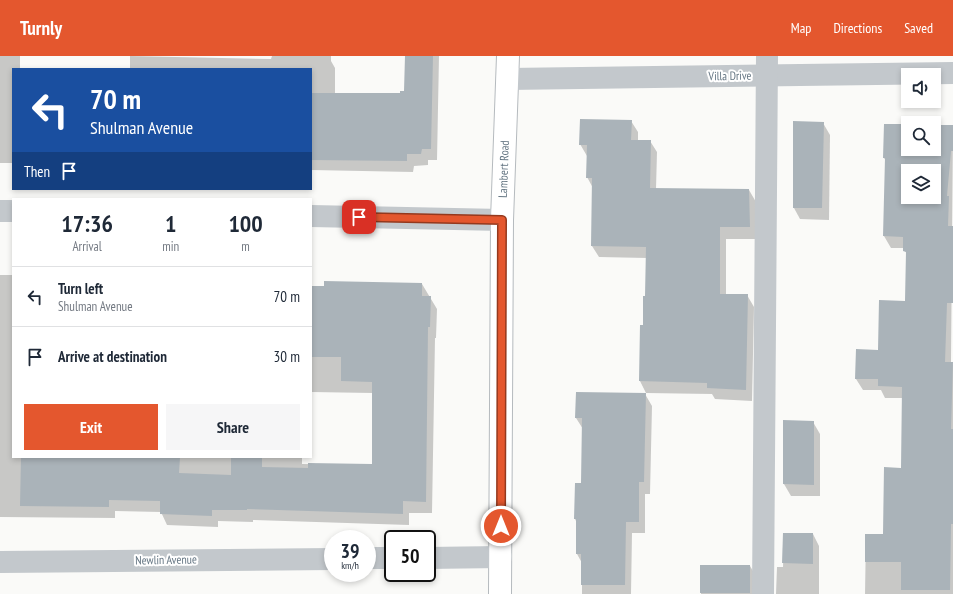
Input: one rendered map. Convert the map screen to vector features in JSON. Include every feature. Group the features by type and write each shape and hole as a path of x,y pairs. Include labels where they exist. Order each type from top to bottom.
{"main road":[{"name":"Lambert Road","path":"500,594 502,220 508,56"}],"street":[{"name":"Villa Drive","path":"507,79 767,66 953,73"},
{"path":"763,594 767,66"},
{"path":"0,211 12,211"},
{"path":"312,216 502,220"},
{"path":"436,558 501,557"},
{"name":"Newlin Avenue","path":"0,562 324,559"}],"building":[{"path":"405,56 433,56 431,149 422,149 421,154 407,154 407,161 312,160 312,93 400,93 400,91 404,91"},
{"path":"580,119 632,120 631,140 651,140 650,188 749,189 750,227 720,227 720,294 748,294 746,390 707,388 707,383 639,381 640,325 643,325 646,247 591,246 592,178 586,178 587,145 579,145"},
{"path":"793,121 824,122 822,208 793,208"},
{"path":"884,124 901,124 901,156 941,156 941,125 953,125 953,151 951,151 947,196 949,196 948,226 953,226 953,303 947,303 945,362 953,362 951,429 953,429 953,524 951,524 950,590 901,590 901,562 865,562 865,534 883,534 884,467 901,468 902,387 878,386 878,379 855,379 856,349 878,350 879,300 905,301 906,252 903,251 903,237 883,236 885,158 883,158"},
{"path":"324,281 422,283 422,296 431,296 430,327 428,327 426,502 403,501 403,514 247,509 212,510 212,516 160,514 160,501 109,500 109,507 20,506 21,458 180,458 179,473 231,475 231,458 262,458 262,467 308,468 308,463 372,464 372,382 341,381 341,357 312,357 312,286 324,286"},
{"path":"576,392 646,393 644,482 639,482 639,522 626,522 625,585 581,585 581,554 576,554 576,519 574,519 575,483 581,483 582,418 575,418"},
{"path":"783,420 814,421 814,485 783,484"},
{"path":"783,533 813,533 813,564 782,563"},
{"path":"700,565 750,565 750,593 700,593"}],"route":[{"path":"359,217 502,220 501,526"}]}
